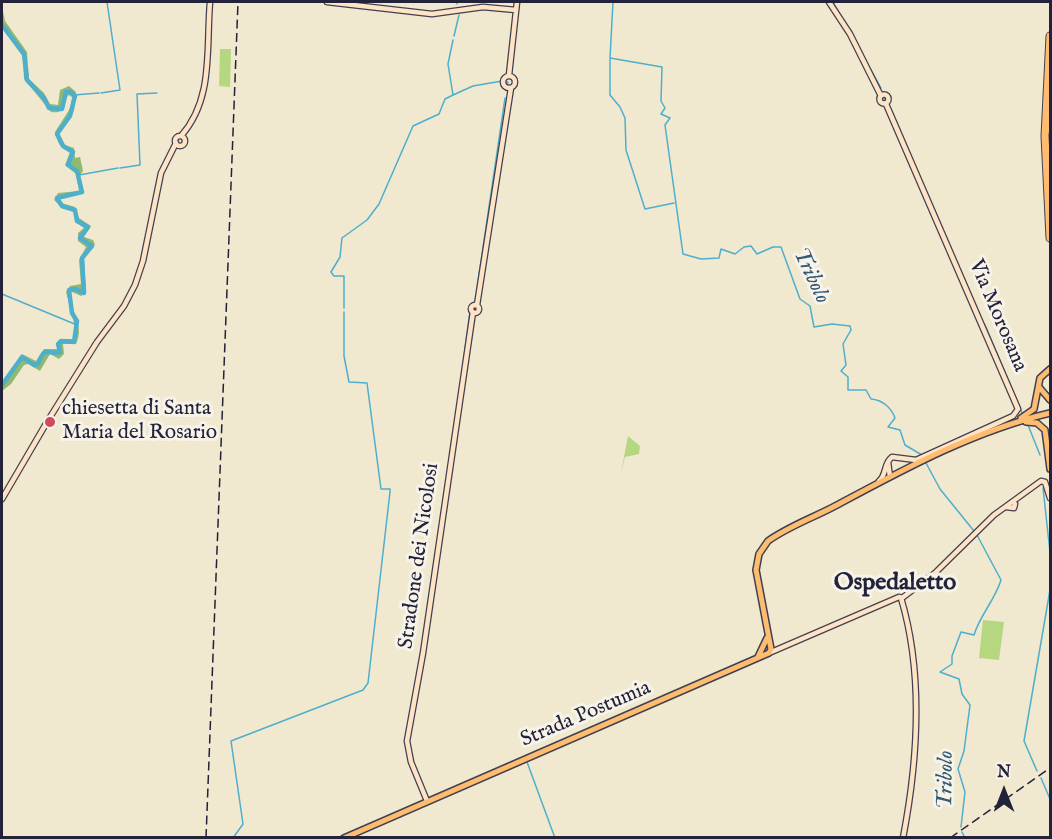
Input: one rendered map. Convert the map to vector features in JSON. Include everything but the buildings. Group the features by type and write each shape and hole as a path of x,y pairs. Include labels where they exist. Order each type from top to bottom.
{"highway":[{"path":"1050,36 1044,136 1050,238"},
{"path":"1050,107 1050,192"}],"main road":[{"path":"1001,427 1031,412 1036,403 1039,383 1043,374 1050,369"},
{"path":"1039,383 1042,394 1050,400"},
{"path":"863,492 889,475 990,431 1050,413"},
{"path":"990,431 1029,422 1039,424 1047,432 1047,458 1050,469"},
{"path":"768,649 756,573 761,550 776,536 941,452"},
{"name":"Strada Postumia","path":"344,837 757,658 768,649"}],"street":[{"path":"2,499 97,342 124,306 135,285 143,261 161,173 169,156 183,138 204,93 210,2"},
{"path":"327,2 432,14 483,7 516,10"},
{"path":"509,75 517,2"},
{"name":"Via Morosana","path":"829,2 850,34 881,96 888,97 886,104 1018,408 1014,415 917,459 895,457 888,462 889,475"},
{"name":"Stradone dei Nicolosi","path":"427,801 411,762 407,741 424,646 473,312 472,306 477,305 511,88 515,80 509,75 502,82 505,87 511,88"},
{"path":"178,144 176,138 183,138"},
{"path":"889,475 915,467"},
{"name":"Strada Postumia","path":"768,649 901,597 921,585 1004,508 1043,481 1050,498"},
{"path":"901,597 914,665 916,716 910,805 903,837"}],"green space":[{"path":"2,6 5,21 27,52 29,79 44,93 50,104 58,105 60,90 69,86 76,92 74,110 59,133 65,145 74,148 75,158 80,157 83,171 80,175 82,194 60,195 58,199 61,203 75,207 79,218 91,226 84,237 93,240 95,244 84,259 86,293 81,296 70,291 79,330 76,344 63,344 64,354 59,359 50,354 40,371 28,364 24,365 11,384 2,391 2,382 22,354 36,361 44,349 57,349 60,339 74,339 75,327 66,292 70,286 81,284 79,260 86,247 78,241 78,233 84,228 75,221 74,212 62,208 54,200 58,193 79,191 76,174 65,165 70,152 59,144 55,132 71,107 72,97 68,95 62,110 51,112 24,79 23,57 2,28"},
{"path":"220,49 231,49 230,87 219,86"},
{"path":"628,436 640,446 639,454 625,457 621,473"},
{"path":"983,620 1004,622 999,660 979,658"}],"waterway":[{"path":"101,93 120,90 107,2"},
{"name":"Tribolo","path":"613,2 610,58 662,67 661,101 665,108 661,114 670,118 665,125 683,254 701,259 719,258 721,249 735,254 744,247 751,246 757,254 773,247 781,247 800,299 810,306 814,327 832,324 850,326 851,330 843,344 846,365 841,371 848,377 848,390 866,390 871,399 886,405 895,418 888,427 900,430 905,445 922,455"},
{"path":"833,2 881,88"},
{"path":"454,36 459,15"},
{"path":"2,25 24,54 27,80 44,98 49,108 62,109 66,92 71,92 75,96 70,116 57,134 63,146 73,152 68,165 77,171 82,192 57,198 62,206 75,210 77,221 88,227 80,238 92,246 82,258 84,293 75,289 69,290 72,313 77,321 74,342 61,341 58,344 60,352 45,353 38,364 34,365 22,357 2,385"},
{"path":"453,40 448,64 453,95 473,86 502,81"},
{"path":"610,59 610,95 620,107 625,118 626,150 645,209 674,203"},
{"path":"505,82 508,82 507,89"},
{"path":"74,95 99,93"},
{"path":"120,168 140,165 137,94 157,93"},
{"path":"344,308 344,276 334,276 331,272 340,257 342,238 367,220 379,204 413,126 439,114 445,99 453,95"},
{"path":"475,302 505,98"},
{"path":"79,175 118,168"},
{"path":"2,294 77,325"},
{"path":"462,372 470,311"},
{"path":"233,838 243,824 231,741 363,690 368,683 390,489 381,489 367,383 349,382 344,356 344,312"},
{"path":"985,325 1023,415"},
{"path":"1028,425 1040,455"},
{"name":"Tribolo","path":"926,463 940,489 974,531"},
{"path":"1043,488 1050,552"},
{"name":"Tribolo","path":"961,827 965,792 958,769 964,751 970,705 962,694 959,679 940,672 952,664 952,656 961,632 974,635 1001,580 977,535"},
{"path":"1037,771 1024,741 1050,590"},
{"path":"527,762 555,838"},
{"path":"1041,778 1050,799"},
{"name":"Tribolo","path":"962,832 965,838"}],"railway":[{"path":"206,838 238,2"},
{"path":"950,838 1050,768"}],"place":[{"name":"chiesetta di Santa Maria del Rosario","path":"50,422"}],"district":[{"name":"Ospedaletto","path":"895,584"}]}
